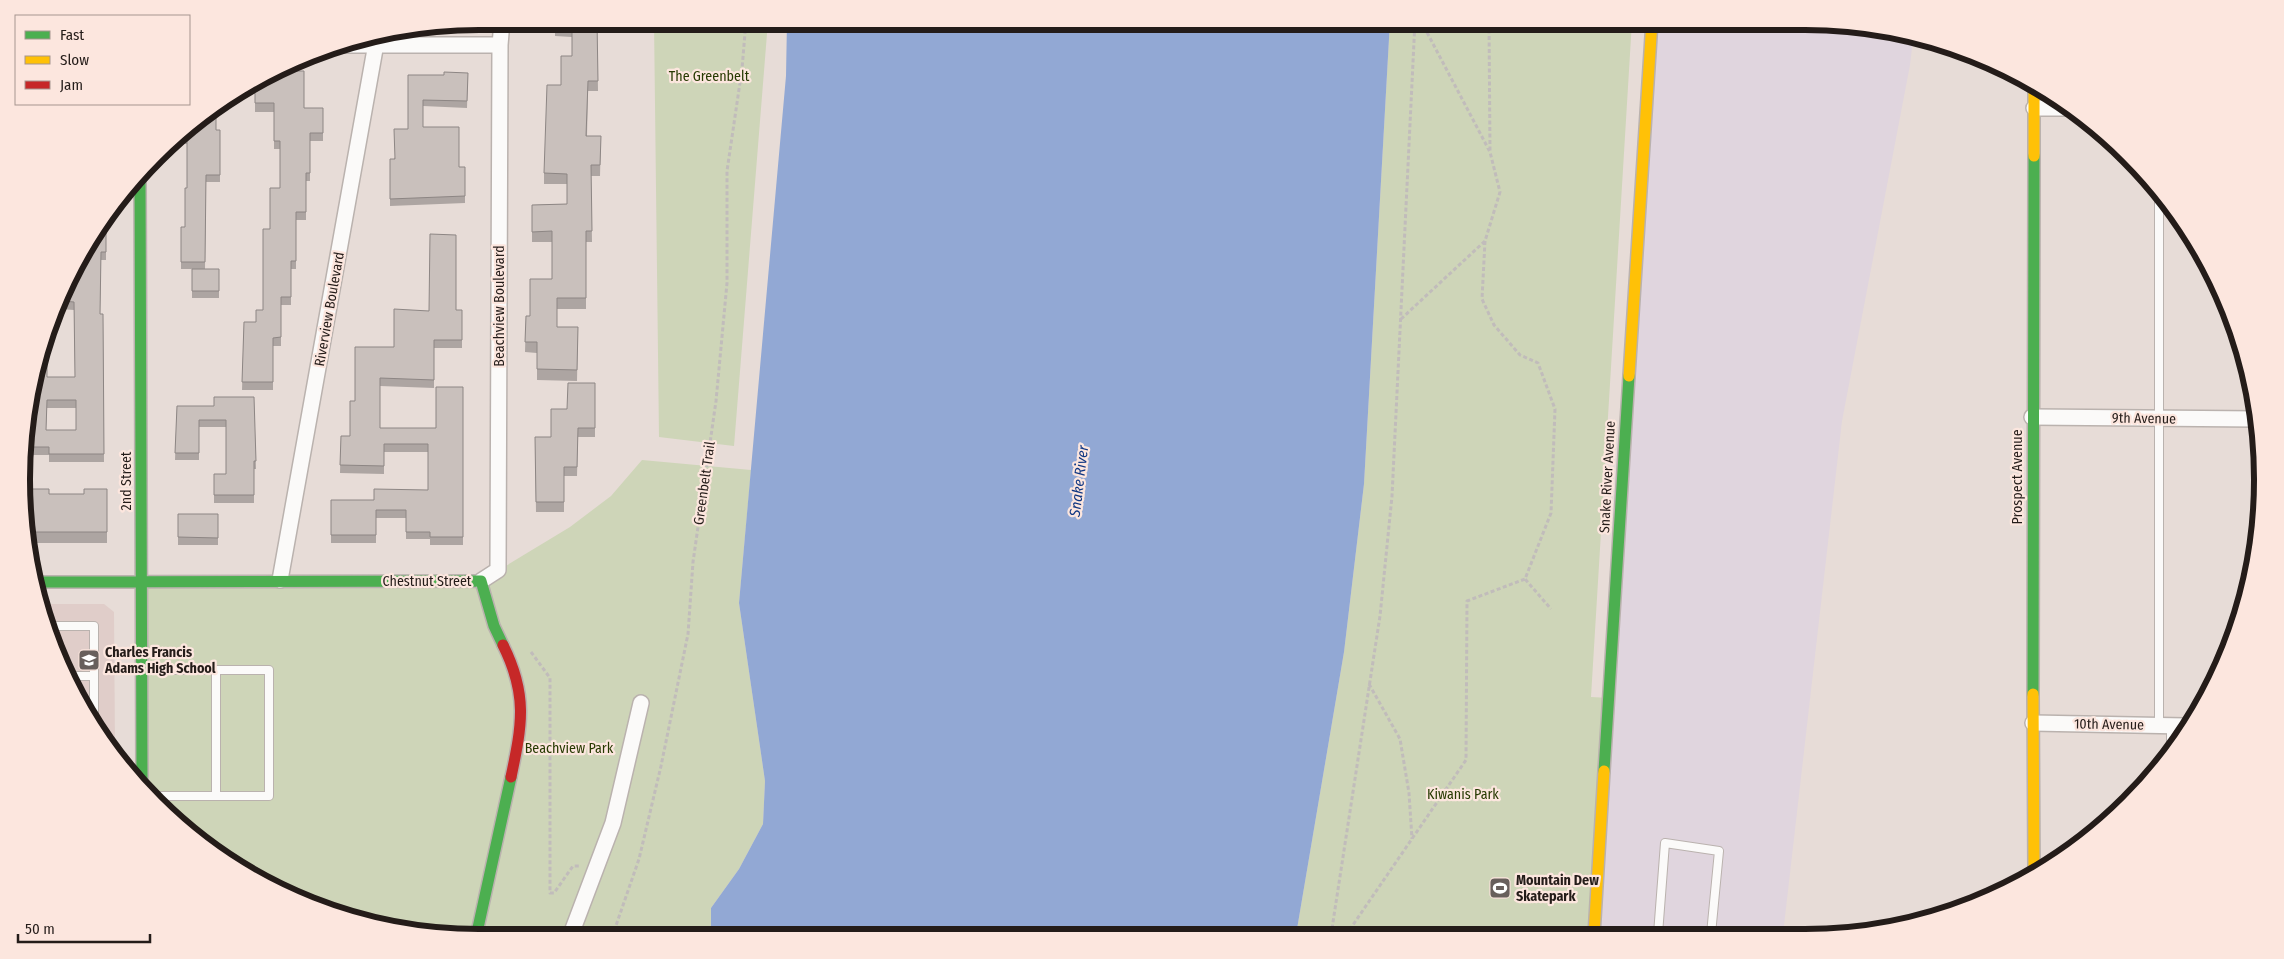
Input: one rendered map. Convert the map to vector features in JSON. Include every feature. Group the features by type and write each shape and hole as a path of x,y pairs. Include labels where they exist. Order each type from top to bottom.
{"street":[{"name":"Beachview Boulevard","path":"481,581 498,570 501,30"},
{"name":"Snake River Avenue","path":"1594,929 1651,30"},
{"path":"382,41 500,45"},
{"name":"Riverview Boulevard","path":"280,580 377,42"},
{"name":"Prospect Avenue","path":"2034,93 2032,417 2034,866"},
{"path":"2034,108 2057,108"},
{"name":"2nd Street","path":"140,185 142,776"},
{"name":"9th Avenue","path":"2032,417 2250,419"},
{"name":"Chestnut Street","path":"42,582 481,581 494,626 511,660 522,699 522,732 478,929"},
{"path":"573,929 613,823 641,703"},
{"name":"10th Avenue","path":"2033,723 2172,725"}],"lane":[{"path":"2159,204 2160,418 2172,738"},
{"path":"55,626 94,626 94,710"},
{"path":"142,670 269,670 269,796 161,796"},
{"path":"216,670 216,796"},
{"path":"75,676 94,676"},
{"path":"1658,929 1665,843 1719,850 1711,929"}],"path":[{"name":"Greenbelt Trail","path":"615,929 639,859 662,766 688,634 693,562 716,401 727,282 727,171 742,69 745,30"},
{"path":"1332,929 1380,616 1392,496 1415,30"},
{"path":"1426,30 1490,152"},
{"path":"1350,929 1466,760 1467,600 1524,579 1551,513 1555,409 1538,363 1520,355 1494,325 1482,299 1485,241 1500,192 1490,152 1489,30"},
{"path":"1400,320 1485,241"},
{"path":"1524,579 1551,609"},
{"path":"528,648 550,678 550,893 554,893 574,866 598,864"},
{"path":"1369,684 1400,739 1409,793 1412,839"}],"shaded area":[{"path":"1651,30 1834,31 1863,34 1913,43 1910,65 1842,421 1784,929 1594,929"},
{"name":"Charles Francis Adams High School","path":"48,604 104,604 114,612 115,742 90,704 76,678 64,652"}],"green space":[{"name":"The Greenbelt","path":"654,30 767,30 734,446 659,437"},
{"name":"Kiwanis Park","path":"1389,30 1631,30 1591,697 1609,698 1594,929 1297,929 1344,652 1364,484"},
{"name":"Beachview Park","path":"642,460 751,470 739,603 765,781 763,824 739,869 711,908 711,929 450,928 421,925 363,914 307,895 255,869 206,836 183,817 142,776 142,581 481,581 570,527 611,496"}],"water":[{"name":"Snake River","path":"787,30 1389,30 1364,484 1344,652 1297,929 711,929 711,908 739,869 763,824 765,781 739,603 786,76"}],"building":[{"path":"572,30 597,30 598,81 588,81 586,136 601,136 600,165 591,165 592,231 586,231 586,298 557,298 557,327 578,327 577,370 537,369 537,342 525,342 526,316 530,316 530,279 552,279 552,231 532,232 532,205 567,204 567,174 544,173 547,85 561,85 561,56 572,56"},
{"path":"292,71 304,71 304,108 323,108 323,133 310,133 310,173 306,173 306,212 296,212 296,261 291,261 291,297 281,297 281,337 273,338 273,382 242,382 244,322 256,322 256,310 263,310 263,229 270,229 270,188 280,188 280,141 274,141 274,103 255,103 255,90"},
{"path":"444,72 468,73 467,101 423,100 423,127 459,127 459,167 465,167 465,196 390,199 390,159 395,159 394,129 408,129 408,75 444,75"},
{"path":"216,116 216,130 220,130 220,175 206,175 205,262 181,262 181,227 185,227 185,188 187,188 187,139"},
{"path":"106,230 106,252 101,252 100,314 103,314 104,454 49,454 49,447 31,447 39,392 47,357 47,377 75,377 74,302 67,301 90,255","holes":["47,400 76,400 76,430 46,430"]},
{"path":"430,234 456,235 456,310 462,310 462,340 434,340 434,380 380,378 380,428 436,428 436,387 463,387 463,537 430,537 430,532 406,532 406,510 376,510 376,535 331,535 331,500 374,500 374,489 428,490 428,444 384,444 384,466 340,465 341,436 350,436 350,401 355,401 355,347 394,347 394,309 429,311"},
{"path":"192,269 219,269 219,291 192,291"},
{"path":"568,383 595,383 595,428 578,428 577,467 564,467 564,502 536,502 535,437 551,437 551,409 567,409"},
{"path":"214,397 254,397 256,461 254,461 254,495 214,495 214,474 226,474 226,420 199,420 199,453 175,453 177,406 214,406"},
{"path":"30,489 49,489 49,494 84,494 84,489 107,489 107,532 33,532"},
{"path":"178,514 218,514 218,538 178,537"}],"traffic: fast":[{"path":"2033,694 2034,156"},
{"path":"140,185 142,776"},
{"path":"1604,771 1629,376"},
{"path":"42,582 481,581 494,626 503,645"},
{"path":"478,929 511,777"}],"traffic: slow":[{"path":"1629,376 1651,30"},
{"path":"2034,93 2034,156"},
{"path":"2033,694 2034,866"},
{"path":"1594,929 1604,771"}],"traffic: jam":[{"path":"503,645 516,679 520,710 518,741 511,777"}],"place":[{"name":"Charles Francis Adams High School","path":"89,660"},
{"name":"Mountain Dew Skatepark","path":"1500,888"}]}
